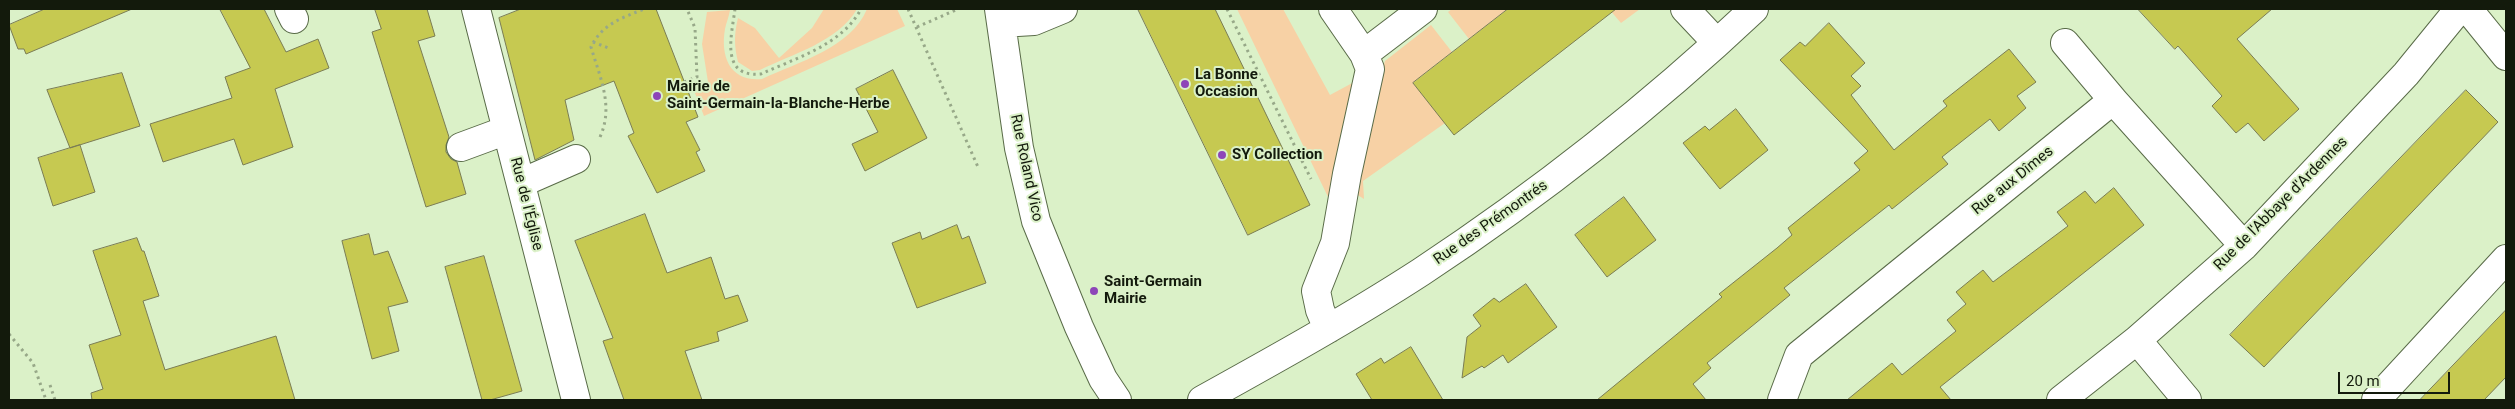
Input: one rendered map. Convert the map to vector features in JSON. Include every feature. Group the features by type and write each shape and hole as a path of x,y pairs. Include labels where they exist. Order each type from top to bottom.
{"street":[{"name":"Rue de l'Église","path":"476,9 576,400"},
{"path":"1000,16 1034,21 1063,9"},
{"path":"1328,329 1320,310 1316,291 1335,243 1370,69 1364,54 1333,9"},
{"path":"1364,54 1423,9"},
{"path":"1684,9 1717,43"},
{"name":"Rue des Prémontrés","path":"1202,400 1328,329 1420,273 1549,182 1642,109 1754,9"},
{"name":"Rue de l'Abbaye d'Ardennes","path":"2061,400 2137,340 2244,246 2406,74 2459,9"},
{"path":"2468,9 2506,56"},
{"name":"Rue Roland Vico","path":"1000,16 1019,148 1036,221 1079,327 1103,378 1117,400"},
{"path":"2065,43 2244,246"},
{"name":"Rue aux Dîmes","path":"1782,400 1799,355 2114,100"},
{"path":"460,147 507,130"},
{"path":"521,183 576,159"},
{"path":"2376,400 2502,273"},
{"path":"2137,340 2187,400"}],"path":[{"path":"576,159 596,145 604,127 608,103 591,47 593,42 608,25 644,9"},
{"path":"684,82 697,77 695,28 687,9"},
{"path":"735,9 730,31 731,53 734,64 740,70 752,75 761,74 833,40 854,21 861,9"},
{"path":"908,9 943,93 978,167"},
{"path":"917,27 958,9"},
{"path":"1227,9 1322,201 1339,221"},
{"path":"593,42 611,49"},
{"path":"9,334 33,363 46,400"},
{"path":"50,385 55,400"}],"shaded area":[{"path":"824,9 857,9 849,20 826,39 760,70 752,71 738,62 735,40 738,18 755,28 779,58 812,28"},
{"path":"867,9 897,9 905,26 704,116 693,88 708,82 702,44 707,12 730,10 725,27 724,49 726,58 735,72 742,77 762,79 807,60 836,44 859,23"},
{"path":"1237,9 1283,9 1330,95 1356,81 1329,199"},
{"path":"1452,9 1508,9 1469,39 1448,12"},
{"path":"1609,9 1640,9 1621,23"},
{"path":"1431,25 1452,52 1413,83 1445,123 1363,181 1364,199 1356,194 1356,172 1385,61"}],"building":[{"path":"45,9 132,9 26,54 24,49 18,49 9,25"},
{"path":"220,9 264,9 286,52 318,39 329,68 275,89 293,147 243,165 234,139 163,162 150,124 232,98 225,77 250,68"},
{"path":"375,9 427,9 435,36 418,41 449,137 446,152 451,159 457,162 466,194 426,207 372,32 381,29"},
{"path":"521,9 656,9 698,117 686,122 700,150 696,152 705,171 657,193 628,136 634,133 614,81 565,100 574,140 535,160 499,18"},
{"path":"1138,9 1215,9 1310,205 1248,235"},
{"path":"1508,9 1616,9 1454,135 1413,83"},
{"path":"2138,9 2272,9 2237,39 2299,109 2264,141 2248,123 2236,133 2212,106 2222,96 2178,46 2175,49"},
{"path":"1829,23 1865,63 1851,76 1861,86 1851,95 1894,150 1947,106 1943,101 2009,49 2036,82 2017,96 2026,108 1999,131 1990,119 1942,157 1948,164 1892,209 1889,205 1784,288 1790,295 1707,363 1711,368 1693,384 1706,400 1597,400 1722,297 1719,294 1792,235 1788,228 1860,170 1854,163 1868,151 1780,60 1800,42 1805,46"},
{"path":"893,70 927,138 865,171 852,144 878,132 856,89"},
{"path":"122,73 140,126 70,148 47,90"},
{"path":"2466,90 2498,122 2264,367 2230,335"},
{"path":"1736,109 1768,150 1720,189 1683,143 1705,126 1709,130"},
{"path":"80,145 95,192 53,206 38,158"},
{"path":"2114,188 2144,225 1940,387 1951,400 1847,400 1892,363 1902,375 1956,331 1947,320 1966,304 1956,292 1983,270 1993,282 2068,226 2057,212 2085,191 2095,203"},
{"path":"1624,197 1656,240 1607,277 1575,235"},
{"path":"645,214 667,273 711,257 725,299 738,295 748,321 717,332 719,341 685,351 702,400 624,400 603,341 613,338 575,241"},
{"path":"957,225 962,239 969,236 986,283 917,308 892,243 920,232 922,239"},
{"path":"369,234 374,255 388,251 408,302 388,307 399,351 372,359 342,241"},
{"path":"137,238 142,251 144,251 159,296 143,301 165,370 276,336 295,400 92,400 91,393 103,389 89,345 121,335 93,251"},
{"path":"484,256 522,391 490,400 482,400 445,267"},
{"path":"1526,284 1557,327 1508,363 1503,355 1484,368 1482,366 1462,378 1467,337 1481,326 1473,315 1494,298 1499,302"},
{"path":"2506,310 2506,377 2484,400 2420,400"},
{"path":"1411,347 1443,400 1372,400 1356,374 1381,358 1384,363"}],"place":[{"name":"La Bonne Occasion","path":"1185,84"},
{"name":"Mairie de Saint-Germain-la-Blanche-Herbe","path":"657,96"},
{"name":"SY Collection","path":"1222,155"},
{"name":"Saint-Germain Mairie","path":"1094,291"}]}
